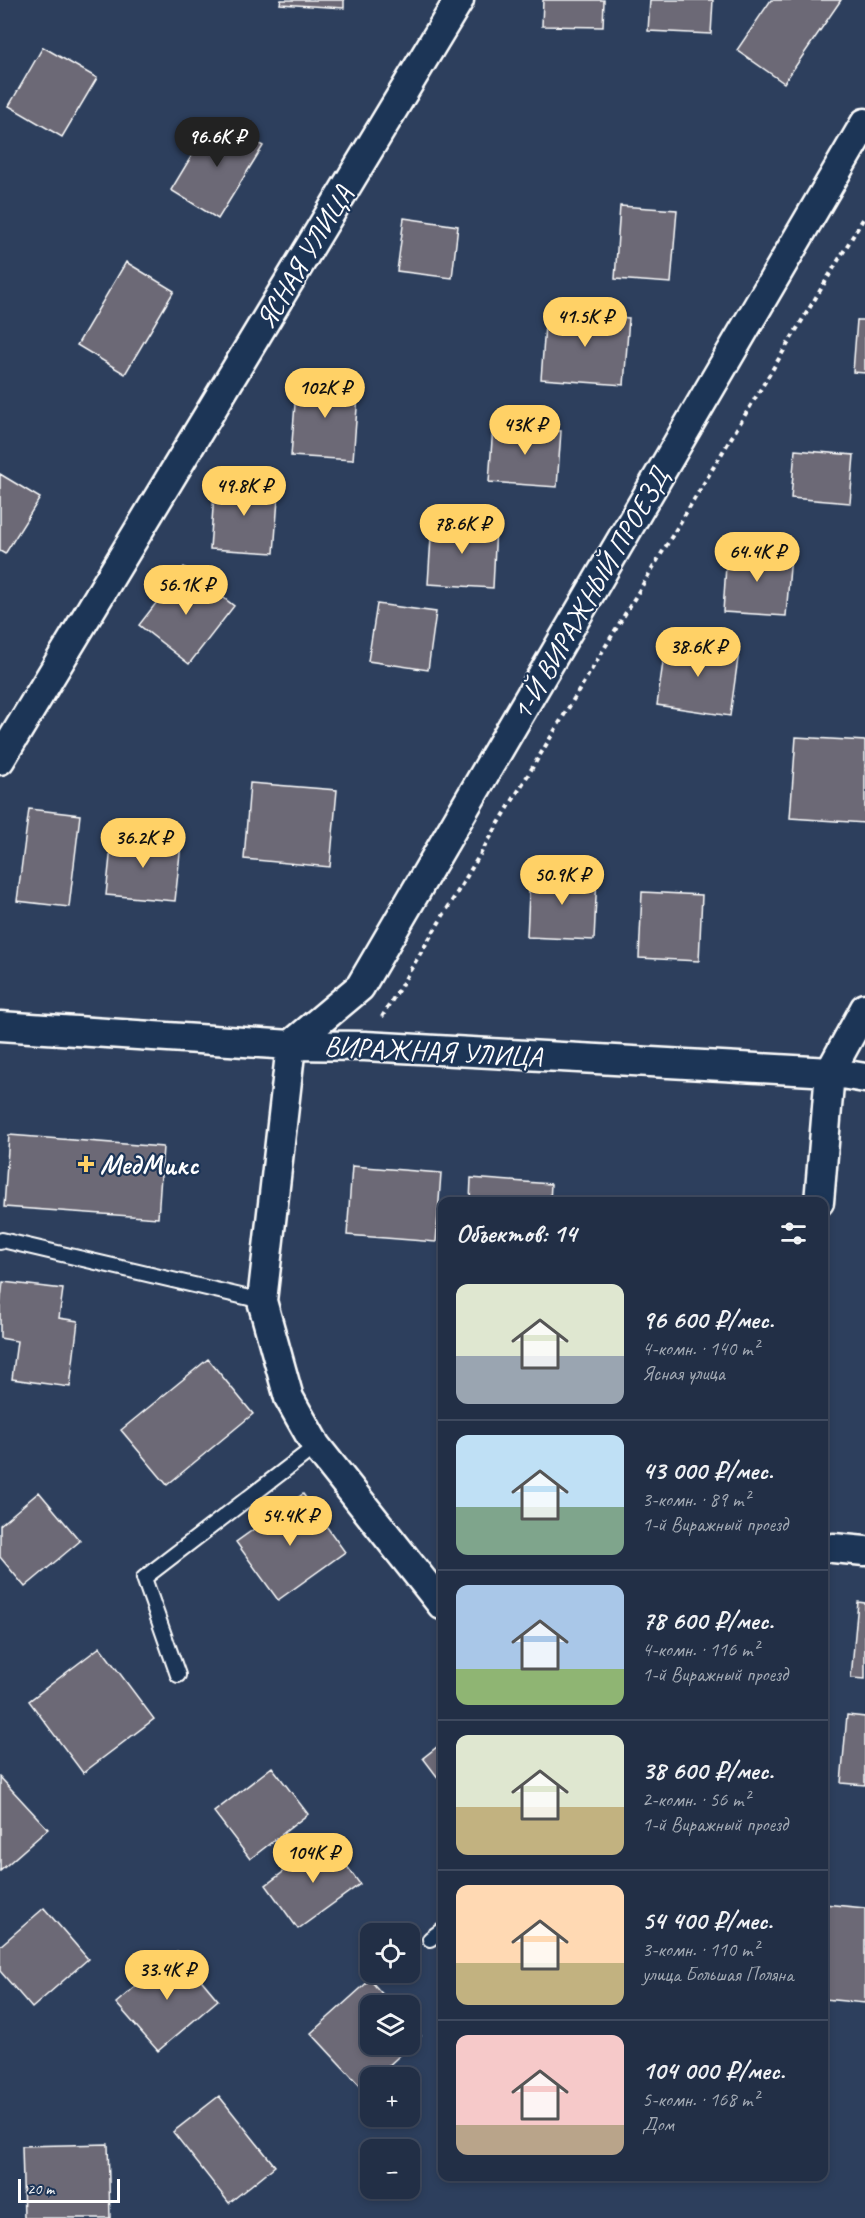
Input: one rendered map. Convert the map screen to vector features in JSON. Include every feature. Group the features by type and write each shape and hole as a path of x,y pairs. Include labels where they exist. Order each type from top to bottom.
{"street":[{"name":"ЯСНАЯ УЛИЦА","path":"0,760 459,0"},
{"name":"1-Й ВИРАЖНЫЙ ПРОЕЗД","path":"291,1045 360,987 865,123"},
{"path":"819,1197 830,1072 865,1008"},
{"name":"ВИРАЖНАЯ УЛИЦА","path":"0,1026 291,1045 365,1046 830,1072 865,1078"},
{"path":"291,1045 262,1301 289,1398 316,1446 438,1600"},
{"path":"833,1548 865,1551"}],"lane":[{"path":"0,1242 2,1240 262,1301"},
{"path":"178,1675 144,1578 316,1446"},
{"path":"430,1939 438,1932"}],"path":[{"path":"365,1046 865,216"}],"building":[{"path":"281,0 344,0 344,8 280,4"},
{"path":"543,0 604,0 603,27 542,26"},
{"path":"650,0 713,0 711,34 648,31"},
{"path":"771,0 841,0 784,83 737,50"},
{"path":"43,47 97,78 62,137 9,106"},
{"path":"215,117 263,146 218,219 171,190"},
{"path":"620,206 677,210 671,283 615,279"},
{"path":"404,218 458,226 452,278 397,271"},
{"path":"126,262 174,291 125,374 77,345"},
{"path":"546,312 629,318 624,385 541,379"},
{"path":"857,320 865,320 865,373 853,372"},
{"path":"297,378 359,382 353,460 291,456"},
{"path":"493,426 561,431 557,487 489,482"},
{"path":"795,450 854,455 850,503 791,498"},
{"path":"0,474 40,498 5,554 0,551"},
{"path":"215,481 279,485 274,553 210,549"},
{"path":"432,522 496,526 493,588 428,584"},
{"path":"727,550 791,555 786,616 723,612"},
{"path":"184,567 234,606 189,664 139,625"},
{"path":"377,604 436,612 428,670 368,661"},
{"path":"666,641 739,651 730,716 657,705"},
{"path":"796,737 865,741 865,823 790,818"},
{"path":"250,783 337,790 330,867 244,859"},
{"path":"29,809 80,815 69,907 17,901"},
{"path":"112,837 181,844 175,901 106,895"},
{"path":"530,871 597,875 594,940 527,937"},
{"path":"642,892 702,895 699,961 639,958"},
{"path":"9,1135 163,1147 158,1218 4,1207"},
{"path":"352,1166 441,1173 436,1242 347,1235"},
{"path":"471,1178 551,1184 550,1197 470,1197"},
{"path":"3,1282 63,1289 59,1318 78,1321 70,1387 12,1379 17,1341 0,1338"},
{"path":"208,1359 253,1414 167,1485 121,1430"},
{"path":"39,1492 80,1541 25,1587 0,1557 0,1525"},
{"path":"303,1494 345,1552 278,1600 236,1542"},
{"path":"858,1602 865,1603 865,1679 851,1678"},
{"path":"100,1647 154,1719 83,1773 29,1701"},
{"path":"847,1715 865,1717 865,1785 841,1783"},
{"path":"438,1746 438,1778 423,1758"},
{"path":"272,1767 308,1814 250,1859 214,1812"},
{"path":"0,1777 48,1829 0,1871"},
{"path":"327,1839 360,1884 298,1929 266,1885"},
{"path":"828,1904 865,1908 865,2003 828,1999"},
{"path":"44,1908 88,1959 32,2008 0,1971 0,1946"},
{"path":"177,1951 218,2000 158,2051 116,2003"},
{"path":"367,1983 373,1983 383,1995 360,1995 360,2055 400,2055 387,2067 360,2067 360,2086 311,2033"},
{"path":"219,2096 275,2166 229,2203 173,2132"},
{"path":"108,2144 110,2218 24,2218 22,2146"}],"place":[{"name":"МедМикс","path":"86,1164"}]}
